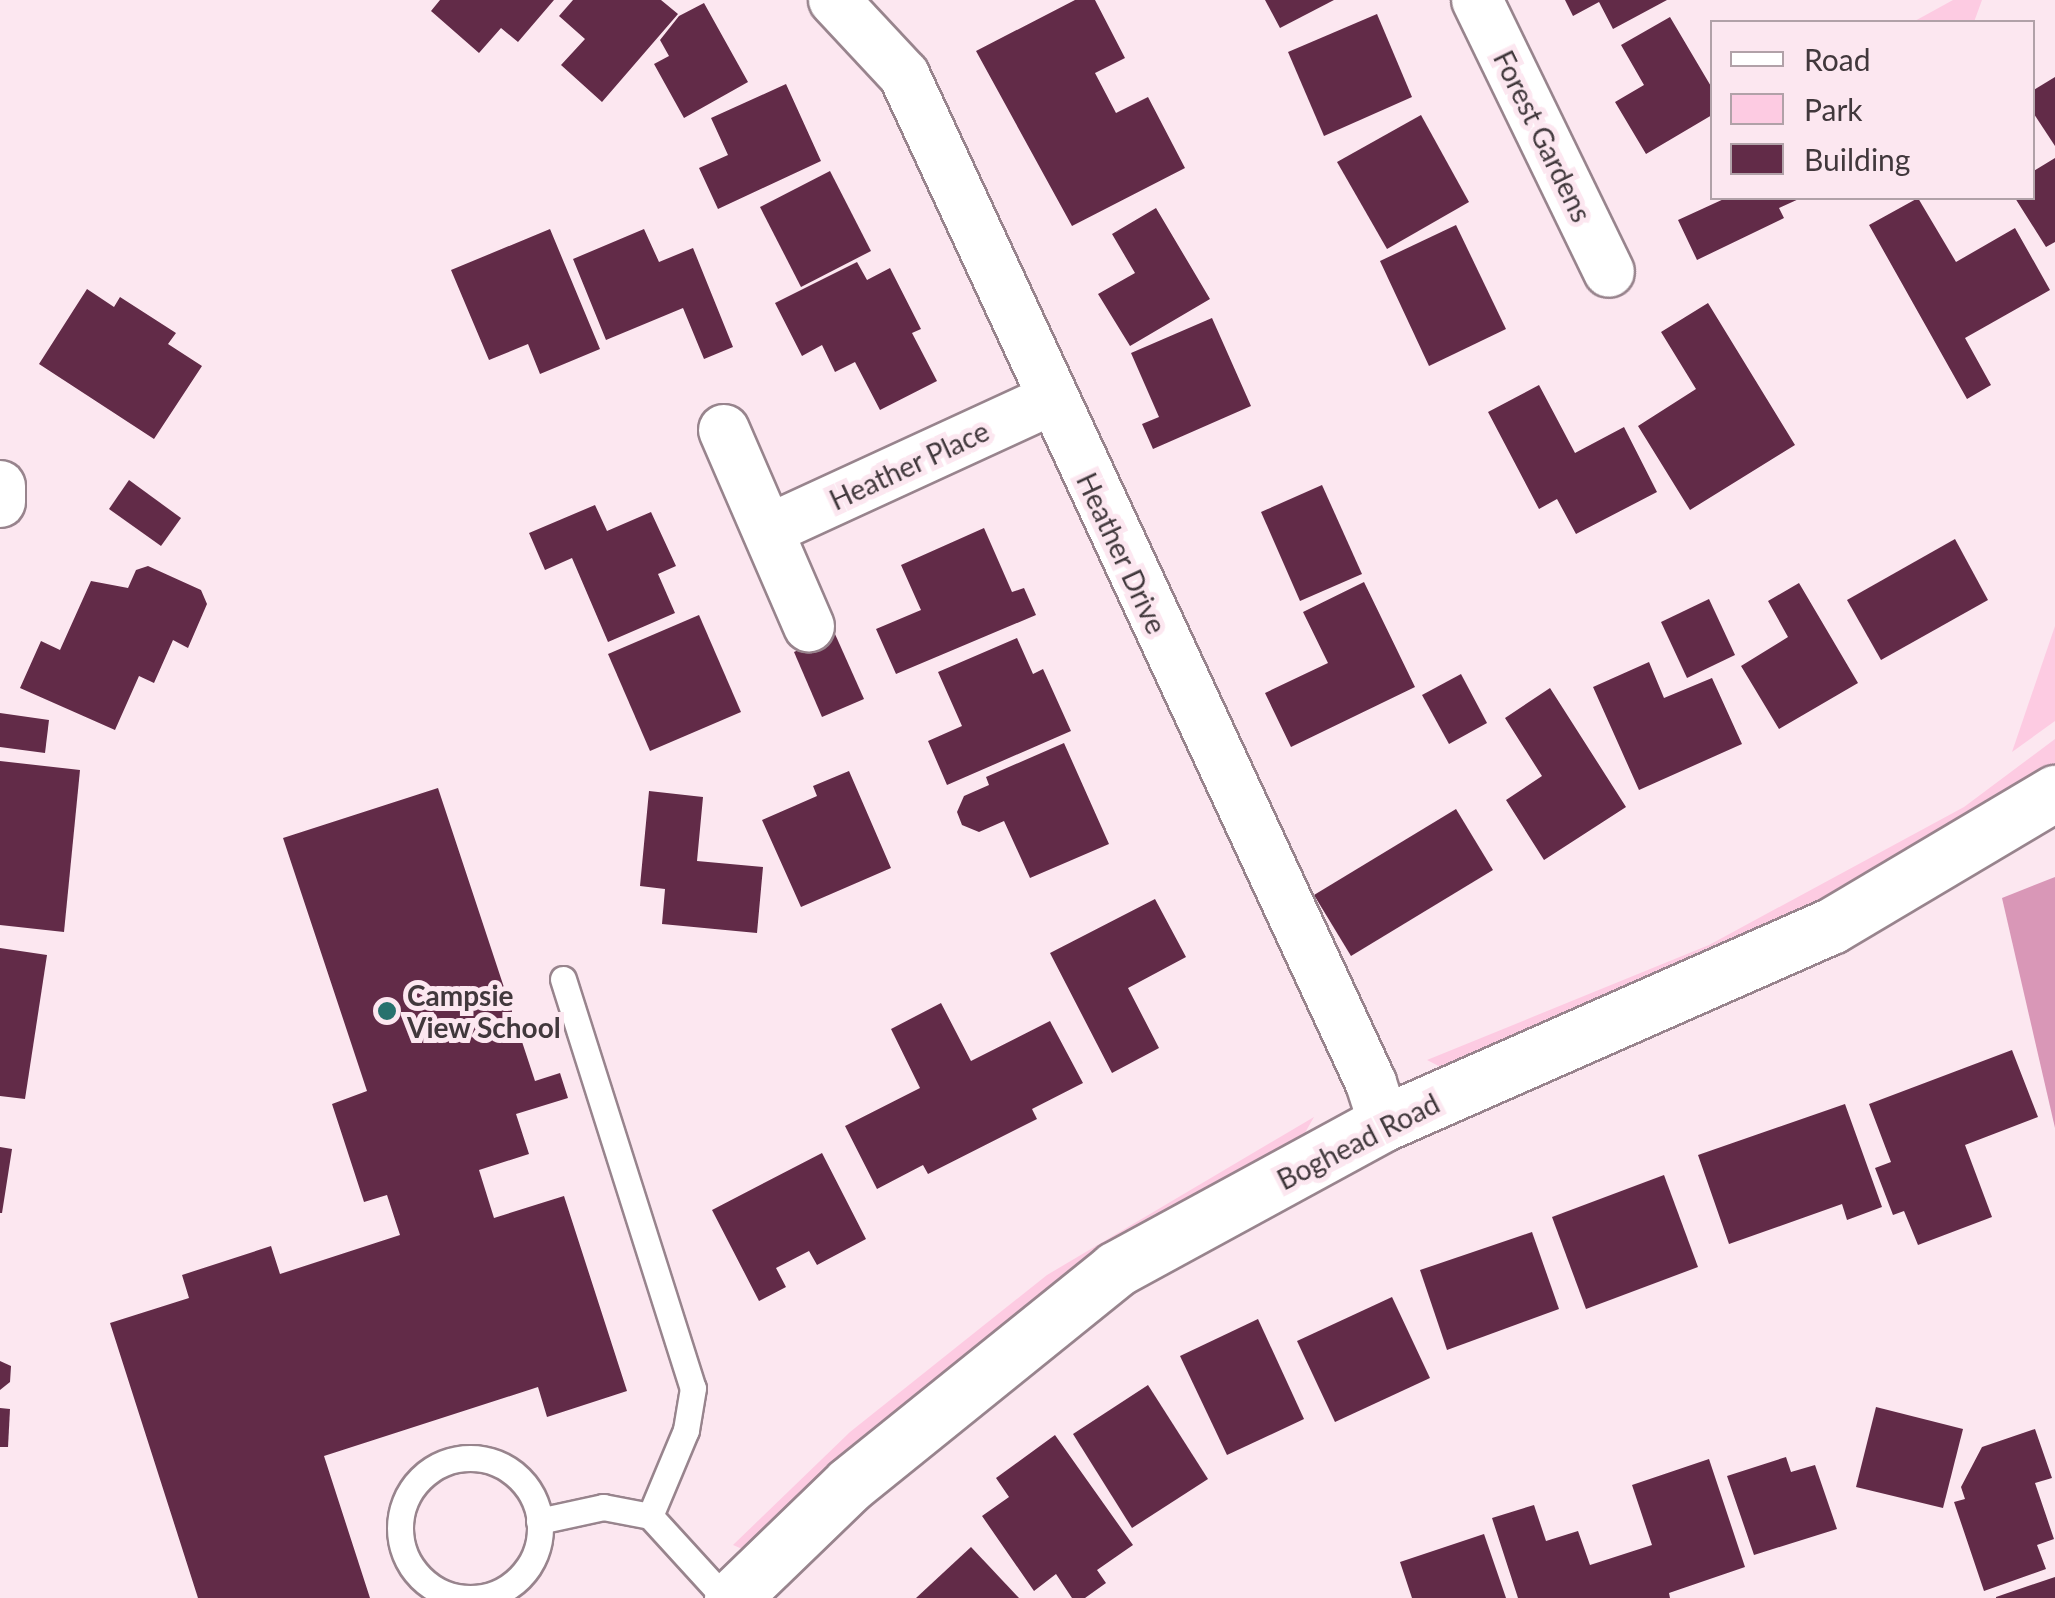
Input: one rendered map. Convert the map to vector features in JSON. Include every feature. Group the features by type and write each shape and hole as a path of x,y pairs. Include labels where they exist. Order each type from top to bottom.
{"street":[{"name":"Forest Gardens","path":"1478,0 1609,272"},
{"name":"Heather Drive","path":"861,6 904,75 1050,400 1371,1083 1384,1123"},
{"name":"Heather Place","path":"768,530 1050,400"},
{"path":"724,430 809,626"},
{"path":"0,486 0,502"},
{"name":"Boghead Road","path":"728,1598 850,1484 1116,1270 1384,1123 1831,926 2055,794"}],"lane":[{"path":"563,980 693,1388 686,1430 650,1516"},
{"path":"467,1458 510,1470 526,1484 539,1521 536,1552 524,1572 484,1596 438,1590 406,1557 401,1535 402,1512 425,1474 467,1458"},
{"path":"539,1521 603,1508 650,1516 728,1598"}],"green space":[{"path":"1953,0 1982,0 1975,20 1917,20"},
{"path":"2055,626 2055,721 2012,752"},
{"path":"2055,739 2055,772 1716,963 1458,1076 1427,1060 1709,945 1964,807"},
{"path":"1314,1117 1294,1152 754,1554 733,1545 850,1432 1047,1275"}],"shaded area":[{"path":"2055,877 2055,1128 2002,898"}],"building":[{"path":"440,0 554,0 518,42 501,28 479,53 431,11"},
{"path":"573,0 661,0 678,14 602,102 561,65 585,39 559,16"},
{"path":"1075,0 1095,0 1125,58 1095,73 1116,113 1148,97 1185,168 1072,226 976,51"},
{"path":"1265,0 1334,0 1280,28"},
{"path":"1565,0 1667,0 1613,29 1599,2 1573,16"},
{"path":"704,3 748,82 684,118 654,64 669,56 660,40 679,16"},
{"path":"1377,14 1412,97 1324,136 1288,52"},
{"path":"1670,17 1710,85 1710,116 1646,154 1615,102 1644,85 1621,45"},
{"path":"2055,77 2055,146 2035,116 2035,89"},
{"path":"786,84 821,161 718,209 699,168 728,155 711,118"},
{"path":"1421,115 1469,202 1387,249 1337,162"},
{"path":"2055,158 2055,242 2046,247 2016,200 2035,200 2035,170"},
{"path":"830,171 871,251 801,287 760,207"},
{"path":"1722,200 1797,200 1779,208 1784,218 1697,260 1678,220"},
{"path":"1919,200 1956,262 2015,228 2050,290 1965,338 1991,385 1967,399 1869,225"},
{"path":"1156,208 1210,299 1130,346 1098,294 1135,273 1112,234"},
{"path":"1456,225 1506,329 1429,366 1380,261"},
{"path":"550,229 600,349 540,374 528,344 489,360 451,270"},
{"path":"644,229 659,262 693,248 733,347 704,359 683,308 606,340 573,259"},
{"path":"857,262 867,280 890,268 921,329 912,333 937,381 880,410 855,362 835,372 822,345 802,356 775,303"},
{"path":"87,289 114,307 120,297 176,333 168,344 202,366 154,439 39,364"},
{"path":"1708,303 1795,445 1690,510 1638,426 1696,389 1661,332"},
{"path":"1212,318 1251,406 1153,449 1142,424 1159,417 1131,353"},
{"path":"1539,385 1575,453 1624,427 1657,492 1576,534 1557,499 1539,509 1488,412"},
{"path":"129,480 181,518 161,546 109,509"},
{"path":"1322,485 1362,574 1300,601 1261,512"},
{"path":"595,505 607,531 651,512 676,566 658,574 675,613 608,642 572,558 545,570 529,533"},
{"path":"984,528 1012,592 1024,588 1036,615 896,674 876,629 921,610 901,565"},
{"path":"1955,539 1988,600 1881,660 1847,600"},
{"path":"148,566 201,590 207,604 188,648 173,640 154,683 139,676 115,730 20,688 41,641 60,650 91,581 128,588 136,570"},
{"path":"1364,582 1415,687 1291,747 1265,693 1328,663 1303,612"},
{"path":"1799,583 1858,683 1779,729 1741,666 1788,637 1768,601"},
{"path":"1709,599 1735,655 1687,678 1661,622"},
{"path":"699,615 741,712 650,751 608,654"},
{"path":"835,634 864,699 822,717 794,652"},
{"path":"1017,638 1033,674 1043,669 1071,731 947,785 928,741 962,726 938,672"},
{"path":"1649,662 1664,698 1712,678 1742,744 1639,790 1593,687"},
{"path":"1461,674 1487,723 1449,744 1422,695"},
{"path":"1550,688 1626,807 1544,860 1506,800 1542,776 1505,718"},
{"path":"0,713 49,720 45,753 0,747"},
{"path":"1064,743 1109,844 1030,878 1004,821 979,832 962,825 957,812 964,796 989,785 986,777"},
{"path":"0,761 80,770 64,932 0,925"},
{"path":"849,771 891,868 801,907 762,820 817,796 813,786"},
{"path":"438,788 535,1081 560,1073 568,1098 516,1114 529,1154 479,1170 494,1218 564,1196 627,1391 547,1417 538,1387 324,1456 370,1598 198,1598 110,1323 189,1298 182,1275 271,1246 280,1274 400,1235 387,1195 364,1202 332,1104 367,1091 283,838"},
{"path":"649,791 703,797 697,861 763,867 757,933 662,924 665,889 640,886"},
{"path":"1456,809 1493,870 1351,956 1314,895"},
{"path":"1155,899 1186,957 1128,988 1159,1048 1112,1073 1050,953"},
{"path":"0,948 47,955 25,1099 0,1096"},
{"path":"941,1003 971,1061 1050,1021 1083,1083 1032,1109 1037,1119 928,1174 923,1165 877,1189 845,1126 920,1088 891,1029"},
{"path":"2012,1050 2038,1117 1965,1145 1992,1217 1918,1245 1904,1211 1893,1215 1875,1168 1891,1162 1869,1104"},
{"path":"1845,1104 1882,1207 1847,1220 1842,1204 1729,1244 1698,1155"},
{"path":"0,1147 12,1149 2,1213 0,1213"},
{"path":"822,1153 866,1239 817,1265 809,1251 776,1268 786,1287 759,1301 712,1210"},
{"path":"1664,1175 1698,1267 1586,1309 1552,1217"},
{"path":"1532,1232 1559,1309 1447,1350 1420,1270"},
{"path":"1392,1297 1430,1378 1335,1422 1297,1341"},
{"path":"1258,1319 1304,1419 1227,1455 1180,1356"},
{"path":"0,1361 11,1366 10,1382 0,1390"},
{"path":"1148,1385 1208,1479 1132,1528 1073,1434"},
{"path":"1876,1407 1963,1429 1943,1508 1856,1487"},
{"path":"0,1408 10,1409 8,1447 0,1447"},
{"path":"2035,1429 2052,1478 2035,1483 2054,1539 2037,1545 2046,1569 1984,1591 1954,1502 1965,1499 1961,1487 1982,1447"},
{"path":"1055,1435 1133,1545 1097,1570 1106,1583 1085,1598 1072,1598 1056,1574 1034,1591 982,1516 1009,1497 996,1478"},
{"path":"1786,1457 1791,1472 1815,1465 1837,1529 1754,1555 1727,1476"},
{"path":"1709,1459 1745,1567 1669,1593 1670,1598 1518,1598 1492,1518 1534,1505 1546,1541 1578,1531 1590,1565 1652,1545 1632,1485"},
{"path":"1484,1534 1506,1598 1412,1598 1400,1562"},
{"path":"971,1547 1019,1598 916,1598"},
{"path":"2055,1577 2055,1598 1996,1598 1996,1597"}],"place":[{"name":"Campsie View School","path":"387,1011"}]}
